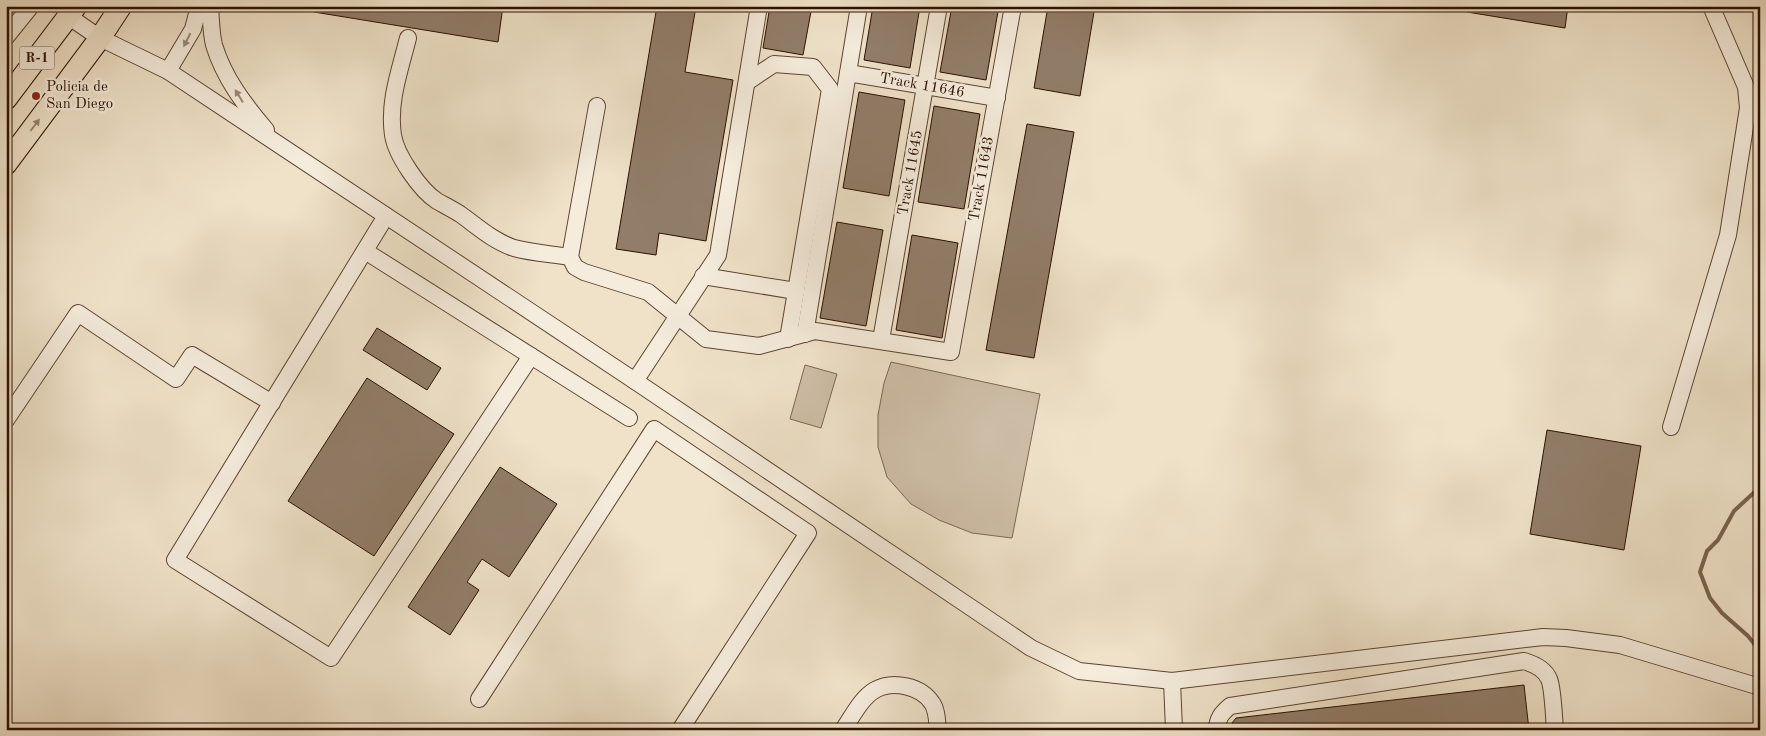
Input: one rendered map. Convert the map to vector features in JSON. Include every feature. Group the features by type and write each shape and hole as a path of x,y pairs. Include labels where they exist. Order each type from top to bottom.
{"main road":[{"name":"R-1","path":"6,164 100,38 121,6"},
{"name":"R-1","path":"6,99 72,11"}],"street":[{"path":"6,36 31,6"},
{"path":"168,71 193,29 199,6"},
{"path":"210,6 214,43 225,74 245,106 281,146"},
{"path":"635,381 718,255 759,6"},
{"path":"805,334 859,6"},
{"name":"Track 11645","path":"881,340 940,6"},
{"name":"Track 11643","path":"881,340 951,352 1013,6"},
{"path":"1671,427 1728,236 1748,108 1746,87 1712,6"},
{"path":"72,11 100,38 168,71 635,381 1031,648 1079,671 1172,681 1550,637 1581,639 1620,645 1760,687"},
{"path":"408,38 392,101 392,116 394,137 400,155 420,184 435,200 458,213 496,241 515,248 570,257"},
{"path":"747,82 774,64 813,68 830,89 788,339"},
{"name":"Track 11646","path":"848,73 997,98"},
{"path":"597,106 570,257 575,267 584,272 648,292 706,338 759,346 815,331 881,340"},
{"path":"386,216 175,560 331,658 531,356"},
{"path":"365,251 629,418"},
{"path":"703,276 796,291"},
{"path":"6,420 78,314 176,379 192,355 272,403"},
{"path":"479,699 654,428 808,533 680,730"},
{"path":"1217,730 1218,720 1230,706 1524,661 1544,671 1549,679 1555,730"},
{"path":"1172,681 1174,730"},
{"path":"843,730 866,697 876,689 890,685 908,686 925,695 933,705 938,730"}],"shaded area":[{"path":"891,362 1040,394 1012,538 972,533 939,520 911,504 887,477 878,447 878,415 884,383"},
{"path":"805,365 837,374 821,428 790,419"}],"building":[{"path":"314,6 503,6 498,42 314,12"},
{"path":"657,6 696,6 685,72 733,80 706,241 659,233 656,255 616,249"},
{"path":"770,6 812,6 803,55 763,48"},
{"path":"873,6 920,6 910,68 864,60"},
{"path":"952,6 999,6 986,80 940,72"},
{"path":"1048,6 1095,6 1080,96 1034,88"},
{"path":"1468,6 1568,6 1565,28 1467,12"},
{"path":"859,92 905,100 889,196 843,188"},
{"path":"934,106 980,114 964,209 918,202"},
{"path":"1027,124 1074,132 1034,358 986,350"},
{"path":"837,222 883,230 866,326 820,318"},
{"path":"912,235 958,243 942,338 896,330"},
{"path":"377,328 441,368 427,390 363,350"},
{"path":"367,378 454,434 374,556 288,501"},
{"path":"1547,430 1641,446 1624,550 1530,534"},
{"path":"500,467 557,504 509,577 482,559 467,582 479,590 450,635 408,607"},
{"path":"1524,685 1529,730 1233,730 1232,723 1236,718"}],"waterway":[{"path":"1760,487 1734,511 1718,540 1707,551 1700,572 1710,598 1722,613 1748,636 1760,651"}],"place":[{"name":"Policia de San Diego","path":"36,96"}]}
